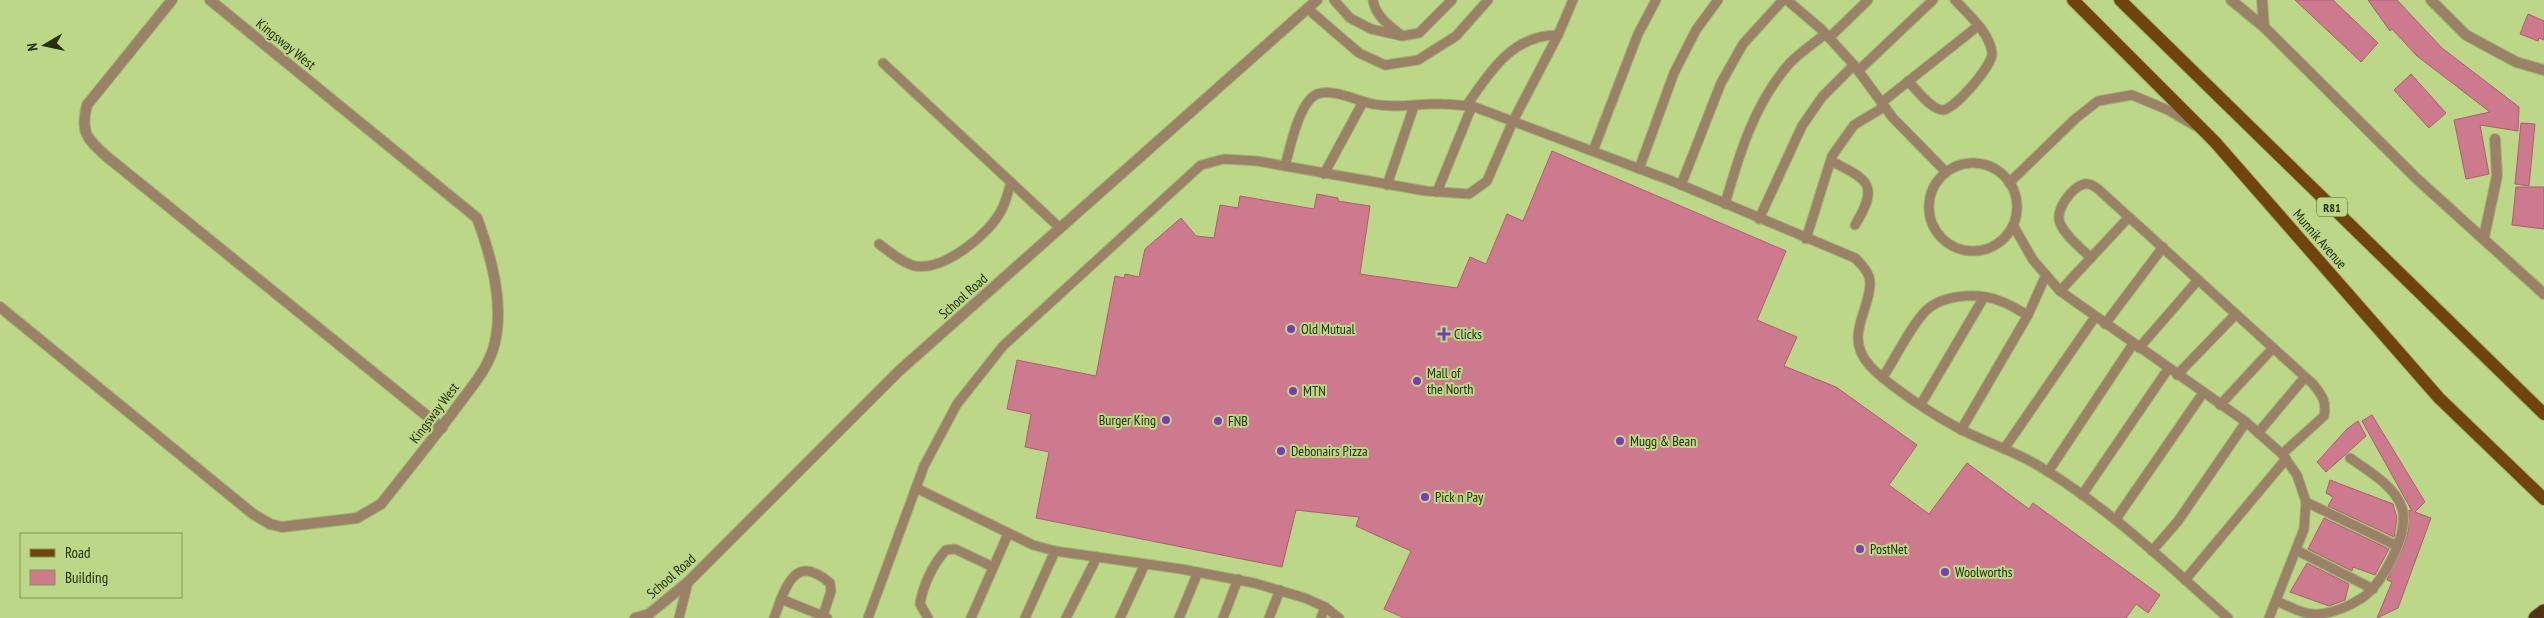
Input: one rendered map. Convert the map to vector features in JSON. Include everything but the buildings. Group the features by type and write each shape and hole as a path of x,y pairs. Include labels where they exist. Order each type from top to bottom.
{"highway":[{"path":"2536,618 2544,612"}],"main road":[{"name":"Munnik Avenue","path":"2073,0 2206,133 2440,398 2544,499"},
{"name":"Munnik Avenue","path":"2120,0 2544,414"}],"street":[{"path":"172,0 87,105 83,125 86,134 106,156 442,428"},
{"name":"Kingsway West","path":"0,307 253,514 282,527 357,518 380,504 442,428 485,369 495,342 497,315 494,280 487,246 477,218 210,0"},
{"name":"School Road","path":"635,618 649,614 688,582 899,371 1060,228 1306,4 1317,0"},
{"path":"2231,0 2264,27 2416,178 2542,290"},
{"path":"2262,0 2264,27"},
{"path":"2431,0 2466,35 2516,62 2544,70"},
{"path":"2484,237 2497,176 2495,139"}],"lane":[{"path":"1334,0 1350,18 1372,29 1402,36 1419,33 1452,0"},
{"path":"1373,0 1374,6 1385,22 1402,36"},
{"path":"1306,4 1359,53 1385,65 1418,60 1456,36 1488,0"},
{"path":"868,618 924,466 957,404 1002,346 1201,165 1224,159 1257,161 1387,185 1437,192 1469,194 1487,181 1513,121 1558,35 1573,0"},
{"path":"1592,151 1638,34 1656,0"},
{"path":"1639,169 1674,73 1696,30 1718,0"},
{"path":"1681,185 1721,82 1744,44 1783,0"},
{"path":"1725,204 1751,124 1767,94 1790,63 1827,36 1868,0"},
{"path":"1759,219 1802,126 1822,97 1933,0"},
{"path":"1908,81 1936,108 1944,110 1950,108 1979,77 1991,60 1988,42 1978,26 1955,0"},
{"path":"1793,2 1856,68 1883,105 1946,172"},
{"path":"1806,239 1830,161 1854,125 1883,105 1908,81 1978,26"},
{"path":"1437,192 1469,106 1504,56 1524,42 1543,35 1558,35"},
{"path":"883,63 1060,228"},
{"path":"1285,166 1306,103 1316,94 1327,92 1374,105 1414,106 1441,104 1469,106 1681,185 1855,258 1865,268 1870,283 1858,322 1860,347 1869,365 1921,404 1962,430 2048,472 2082,495 2116,519 2228,618"},
{"path":"2009,183 2075,119 2098,101 2132,95 2168,110 2206,133"},
{"path":"1324,174 1363,102"},
{"path":"1387,185 1414,106"},
{"path":"1830,161 1856,174 1867,183 1869,194 1867,205 1855,225"},
{"path":"1973,163 1987,166 2000,172 2009,183 2015,196 2016,211 2013,225 2005,237 1994,246 1972,251 1951,246 1936,230 1929,210 1933,189 1946,172 1959,165 1973,163"},
{"path":"879,244 903,261 916,266 935,264 969,247 992,224 1002,209 1011,183"},
{"path":"2091,258 2060,224 2058,211 2071,193 2084,184 2092,185 2129,217 2305,377 2323,396 2326,407 2324,416 2284,457 2185,580"},
{"path":"2060,291 2129,217"},
{"path":"2013,225 2033,260 2060,291 2246,422 2284,457 2297,476 2306,502 2304,529 2269,618"},
{"path":"2105,324 2162,248"},
{"path":"1962,430 2028,315 2046,275"},
{"path":"2048,472 2136,346 2198,280"},
{"path":"1883,377 1922,313 1940,302 1961,296 1984,297 2000,301 2028,315"},
{"path":"1921,404 1984,297"},
{"path":"2177,375 2236,314"},
{"path":"2004,449 2095,317"},
{"path":"2220,405 2273,348"},
{"path":"2082,495 2168,368"},
{"path":"2258,433 2305,377"},
{"path":"2116,519 2203,393"},
{"path":"2152,551 2178,520 2246,422"},
{"path":"2276,601 2303,612 2318,615 2334,612 2362,599 2373,588 2397,546 2405,520 2401,505 2380,479 2350,458"},
{"path":"916,488 1032,545 1056,551 1238,579 1280,590 1326,607 1339,618"},
{"path":"2306,502 2397,546"},
{"path":"971,618 1008,534"},
{"path":"928,618 920,604 922,591 940,557 946,550 955,549 993,567"},
{"path":"2296,550 2373,588"},
{"path":"1025,618 1056,551"},
{"path":"1066,618 1097,557"},
{"path":"1120,618 1145,564"},
{"path":"774,618 781,599 788,581 798,573 808,570 830,583 831,591 824,617 781,599"},
{"path":"1179,618 1198,572"},
{"path":"1224,618 1238,579"},
{"path":"679,618 688,582"},
{"path":"1269,618 1280,590"},
{"path":"1321,618 1326,607"}],"place":[{"name":"Old Mutual","path":"1291,329"},
{"name":"Clicks","path":"1444,334"},
{"name":"Mall of the North","path":"1417,381"},
{"name":"MTN","path":"1293,391"},
{"name":"Burger King","path":"1166,420"},
{"name":"FNB","path":"1218,421"},
{"name":"Mugg & Bean","path":"1620,441"},
{"name":"Debonairs Pizza","path":"1281,451"},
{"name":"Pick n Pay","path":"1425,497"},
{"name":"PostNet","path":"1860,549"},
{"name":"Woolworths","path":"1945,572"}]}
